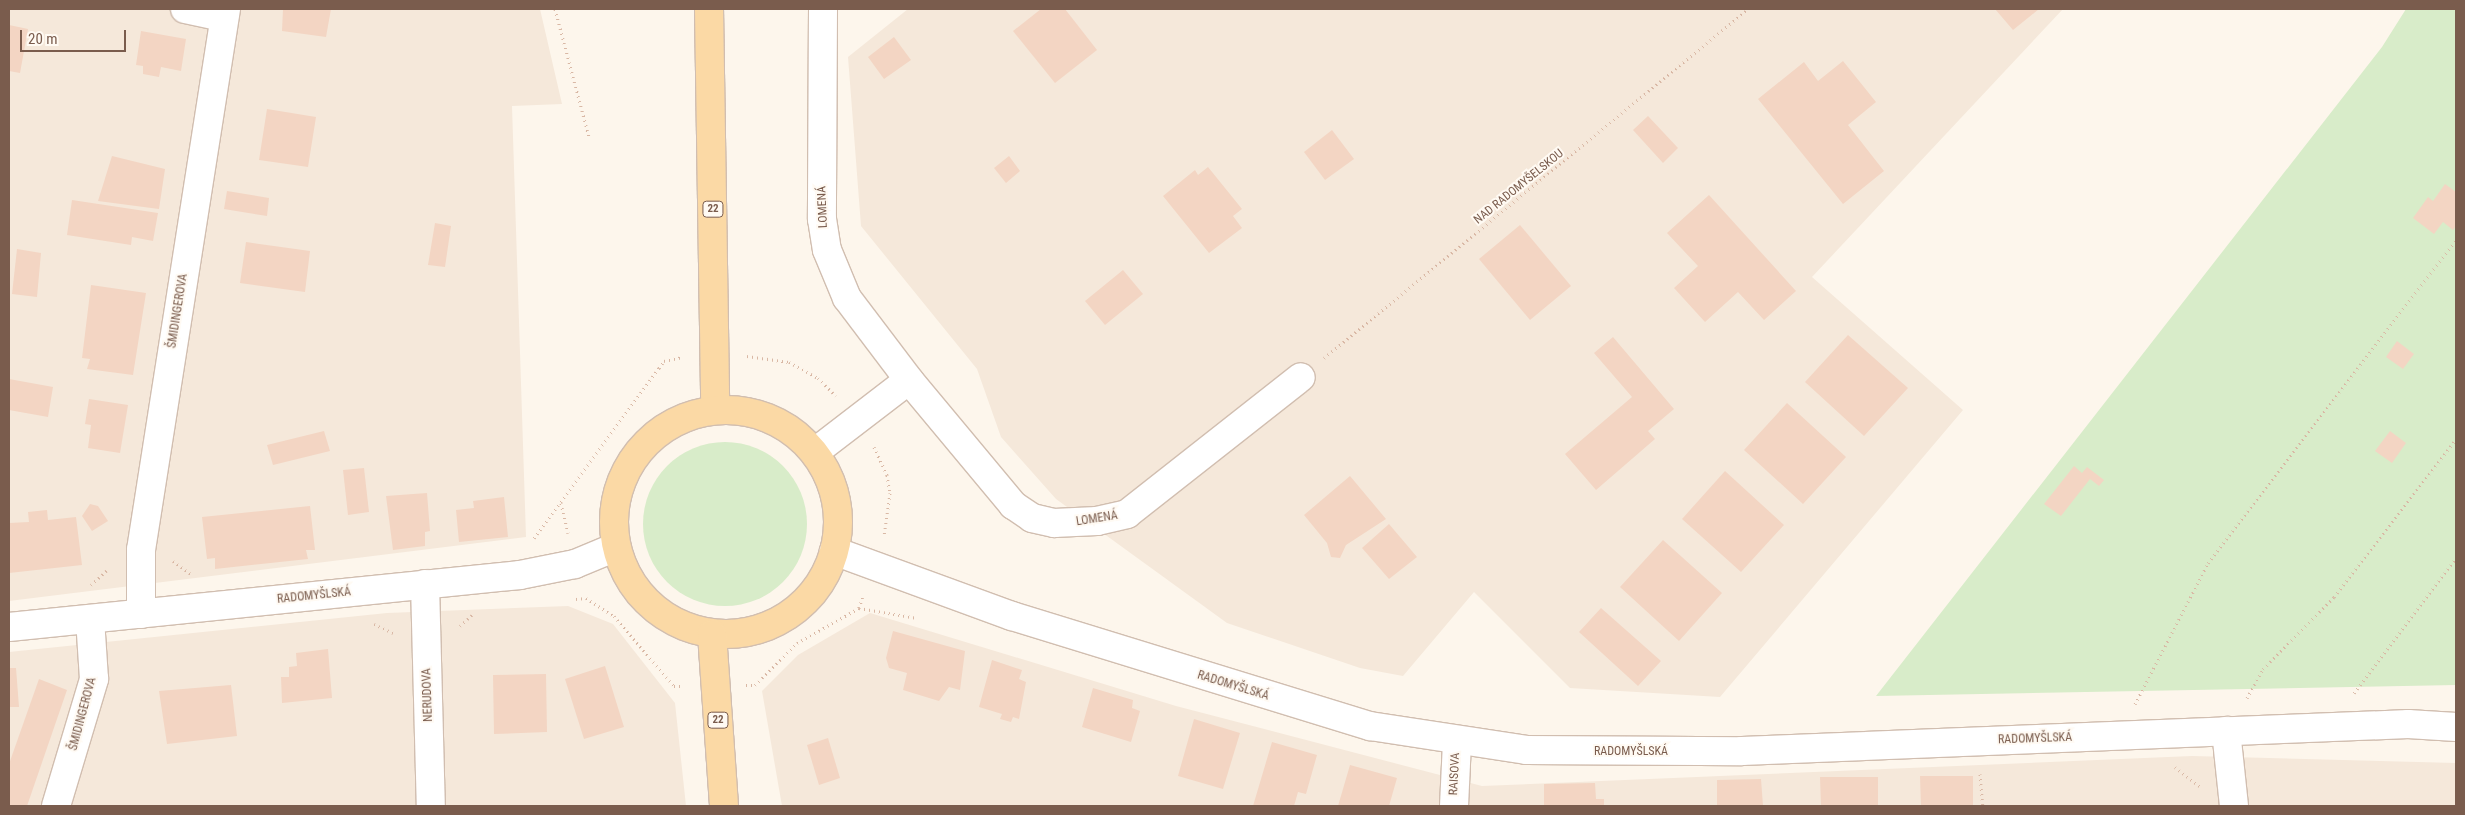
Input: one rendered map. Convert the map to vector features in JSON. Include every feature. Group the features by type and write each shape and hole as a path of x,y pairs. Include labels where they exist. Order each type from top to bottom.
{"main road":[{"name":"22","path":"708,9 716,355 715,410"},
{"path":"715,410 743,411 770,419 794,433 814,452 836,499 834,551 822,581 801,606 775,624 744,633 712,634 685,627 640,596 616,547 613,515 620,484 634,455 657,433 685,417 715,410"},
{"name":"22","path":"712,634 724,806"}],"street":[{"path":"185,9 225,13"},
{"name":"LOMENÁ","path":"823,9 822,219 827,250 847,298 909,380 1013,505 1032,518 1054,523 1096,521 1128,514 1301,377"},
{"name":"ŠMIDINGEROVA","path":"141,614 141,550 225,13"},
{"path":"814,452 909,380"},
{"name":"RADOMYŠLSKÁ","path":"9,627 520,575 575,564 616,547"},
{"name":"RADOMYŠLSKÁ","path":"834,551 1143,658 1370,726 1458,742 1526,750 1626,752 2130,736 2342,726 2456,727"},
{"name":"NERUDOVA","path":"425,584 431,806"},
{"name":"ŠMIDINGEROVA","path":"56,806 94,679 90,619"},
{"path":"2232,731 2234,806"},
{"name":"RAISOVA","path":"1454,806 1458,742"}],"path":[{"path":"555,9 589,137"},
{"name":"NAD RADOMYŠELSKOU","path":"1301,377 1748,9"},
{"path":"2130,736 2135,700 2208,563 2456,240"},
{"path":"524,542 534,539 664,361 716,355 789,362 818,378 856,422 888,475 887,531"},
{"path":"2232,731 2263,669 2334,597 2456,439"},
{"path":"84,587 106,574 113,551 163,549 180,568 198,577"},
{"path":"2342,726 2348,702 2366,674 2456,558"},
{"path":"568,599 586,598 614,616 674,686 755,685 796,643 859,608 875,608 923,620"},
{"path":"458,629 465,618 480,609"},
{"path":"370,623 390,630 398,641"},
{"path":"1979,768 1983,806"}],"shaded area":[{"path":"9,9 540,9 562,104 512,106 526,537 9,601"},
{"path":"908,9 2063,9 1812,277 1963,410 1720,697 1570,688 1474,592 1403,676 1360,668 1227,623 1056,499 1001,437 977,369 861,226 848,57"},
{"path":"568,606 613,624 675,703 686,806 9,806 9,652 387,613"},
{"path":"870,613 1176,706 1482,786 2192,756 2456,763 2456,806 782,806 762,691 798,655"}],"green space":[{"path":"2406,9 2456,9 2456,685 1876,696 2382,47"},
{"path":"733,442 749,445 764,451 789,472 798,485 804,500 807,524 806,540 798,563 777,588 764,597 749,603 717,606 701,603 679,593 656,570 644,540 643,516 646,500 656,478 679,455 709,443"}],"building":[{"path":"283,9 331,9 326,37 282,31"},
{"path":"1041,9 1065,9 1097,50 1055,83 1013,31"},
{"path":"1995,9 2039,9 2013,30"},
{"path":"9,25 28,29 20,73 9,71"},
{"path":"141,31 186,39 181,71 161,67 159,77 143,74 143,66 136,65"},
{"path":"894,37 911,60 884,79 868,57"},
{"path":"1843,61 1876,102 1848,125 1884,171 1843,204 1758,99 1804,62 1818,81"},
{"path":"267,109 316,117 308,167 259,160"},
{"path":"1648,116 1678,148 1663,163 1633,130"},
{"path":"1332,130 1354,159 1325,180 1304,152"},
{"path":"112,156 165,169 159,209 98,201"},
{"path":"1009,156 1020,171 1006,183 994,168"},
{"path":"1208,167 1242,209 1233,216 1242,228 1209,253 1163,196 1195,170 1198,175"},
{"path":"2445,184 2456,192 2456,226 2453,230 2443,222 2434,234 2413,218 2428,197 2433,201"},
{"path":"227,191 269,198 267,216 224,209"},
{"path":"1709,195 1796,291 1764,320 1738,292 1705,322 1674,288 1698,266 1667,233"},
{"path":"72,200 158,213 153,241 132,237 131,245 67,235"},
{"path":"435,223 451,226 445,267 428,265"},
{"path":"1520,225 1571,286 1530,320 1479,259"},
{"path":"246,242 310,251 305,292 240,283"},
{"path":"17,249 41,253 37,297 12,294"},
{"path":"1123,270 1143,294 1105,325 1085,301"},
{"path":"91,285 146,293 133,375 87,369 90,359 82,358"},
{"path":"1848,335 1908,388 1864,436 1805,382"},
{"path":"1613,337 1674,409 1648,431 1655,439 1596,490 1565,454 1632,397 1594,353"},
{"path":"2397,341 2414,354 2403,369 2386,357"},
{"path":"9,379 53,387 48,417 9,410"},
{"path":"89,399 128,405 120,453 88,448 91,425 85,424"},
{"path":"1787,403 1846,457 1803,504 1744,450"},
{"path":"324,431 330,451 273,465 267,445"},
{"path":"2390,431 2406,443 2392,463 2375,451"},
{"path":"2074,466 2082,473 2087,467 2104,480 2099,486 2090,479 2061,516 2044,504"},
{"path":"364,468 369,512 348,515 343,470"},
{"path":"1725,471 1784,525 1741,572 1682,519"},
{"path":"1350,476 1386,519 1346,545 1340,558 1331,557 1327,543 1304,515"},
{"path":"427,493 430,531 425,532 425,546 393,550 386,496"},
{"path":"504,497 508,537 459,542 456,510 474,508 473,501"},
{"path":"90,504 98,506 108,521 92,531 82,516"},
{"path":"310,506 315,550 306,550 308,559 215,569 215,558 207,559 202,517"},
{"path":"47,510 48,520 76,517 82,565 9,573 9,523 29,522 28,512"},
{"path":"1389,524 1417,557 1389,579 1362,548"},
{"path":"1663,540 1722,593 1679,641 1620,587"},
{"path":"1601,608 1661,661 1638,686 1579,632"},
{"path":"893,631 965,651 960,690 949,687 939,701 903,690 907,673 889,668 886,658"},
{"path":"328,649 332,698 282,703 281,677 289,677 289,667 297,666 296,653"},
{"path":"992,660 1022,670 1019,679 1026,682 1019,719 1013,717 1011,722 1000,719 1002,714 979,707"},
{"path":"605,666 624,727 584,739 565,679"},
{"path":"9,668 16,668 19,707 9,707"},
{"path":"546,674 547,732 494,734 493,675"},
{"path":"39,679 67,690 27,806 9,806 9,764"},
{"path":"231,685 237,736 167,744 159,691"},
{"path":"1093,688 1133,700 1132,708 1140,711 1131,742 1082,727"},
{"path":"1194,719 1240,733 1223,789 1178,776"},
{"path":"828,738 840,778 819,785 807,745"},
{"path":"1272,742 1317,755 1306,794 1298,792 1294,806 1253,806"},
{"path":"1350,765 1397,778 1389,806 1338,806"},
{"path":"1920,776 1973,776 1973,806 1921,806"},
{"path":"1820,777 1878,777 1878,806 1821,806"},
{"path":"1761,779 1763,806 1717,806 1717,780"},
{"path":"1595,783 1596,799 1604,799 1604,806 1544,806 1544,784"}]}
